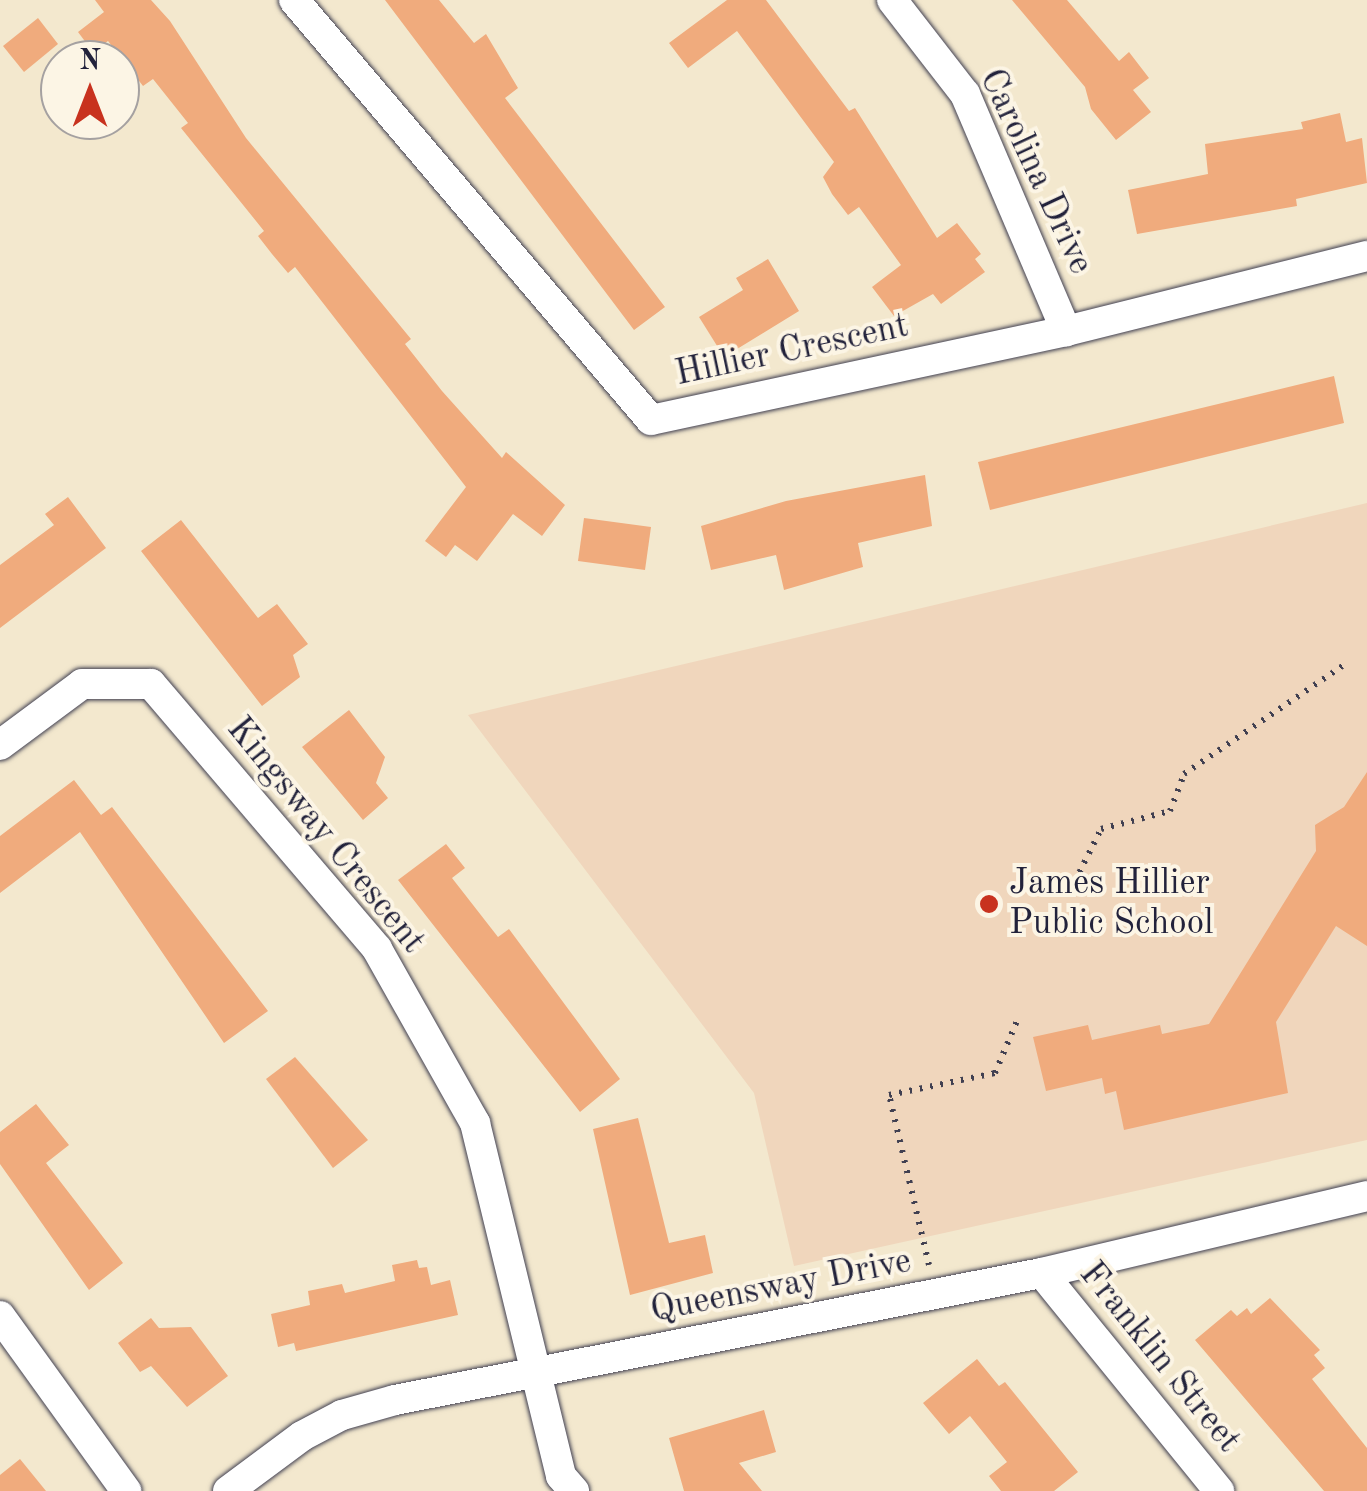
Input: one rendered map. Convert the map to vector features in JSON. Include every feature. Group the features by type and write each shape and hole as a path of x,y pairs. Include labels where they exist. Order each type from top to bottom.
{"street":[{"name":"Hillier Crescent","path":"294,0 651,420 1066,332 1367,256"},
{"name":"Carolina Drive","path":"892,0 966,94 1066,332"},
{"name":"Kingsway Crescent","path":"0,746 82,684 150,684 376,949 476,1123 540,1374 561,1476 574,1491"},
{"name":"Queensway Drive","path":"228,1491 342,1416 1042,1273 1367,1196"},
{"name":"Franklin Street","path":"1042,1273 1218,1491"},
{"path":"0,1316 126,1491"}],"path":[{"path":"1070,891 1101,829 1170,811 1184,774 1345,664"},
{"path":"935,1294 889,1095 996,1073 1017,1022"}],"shaded area":[{"name":"James Hillier Public School","path":"1367,503 1367,1140 794,1266 754,1093 468,715"}],"building":[{"path":"95,0 151,0 170,21 246,138 411,339 405,344 442,391 502,458 506,452 565,505 542,536 513,514 477,561 455,545 446,557 425,541 466,487 295,267 288,273 258,236 264,231 181,128 188,123 153,79 143,86 140,82 140,40 84,40 78,32 104,12"},
{"path":"385,0 439,0 474,43 486,34 518,88 505,98 665,307 634,330"},
{"path":"727,0 766,0 849,111 855,108 937,238 957,223 981,254 975,259 985,272 941,304 933,294 894,316 872,287 901,265 859,207 848,215 832,194 823,177 834,162 737,31 688,68 669,43"},
{"path":"1012,0 1067,0 1119,61 1129,52 1149,78 1133,90 1151,112 1116,140 1091,109 1085,87"},
{"path":"38,18 55,40 40,40 40,59 24,72 3,46"},
{"path":"1340,113 1346,142 1362,138 1367,183 1296,199 1297,206 1137,234 1128,190 1208,174 1205,144 1303,129 1301,122"},
{"path":"768,259 799,311 724,357 699,317 743,290 736,278"},
{"path":"1334,376 1344,423 990,510 978,462"},
{"path":"925,475 932,526 858,543 863,567 784,590 776,555 711,570 701,526 786,501"},
{"path":"68,497 106,548 0,628 0,565 54,525 45,514"},
{"path":"584,518 651,527 645,570 578,561"},
{"path":"181,520 258,618 277,604 308,644 293,655 300,677 262,706 141,551"},
{"path":"349,710 385,757 376,783 388,798 363,820 302,747"},
{"path":"1367,772 1367,946 1336,926 1276,1022 1288,1093 1124,1130 1116,1091 1105,1094 1102,1078 1046,1091 1033,1037 1088,1025 1092,1040 1160,1025 1162,1034 1209,1024 1316,851 1315,825 1344,807"},
{"path":"74,780 101,815 112,807 268,1011 224,1043 80,832 0,893 0,836"},
{"path":"446,844 465,868 452,878 498,937 509,929 620,1079 580,1112 398,880"},
{"path":"295,1057 368,1140 333,1168 266,1079"},
{"path":"36,1104 69,1145 46,1163 123,1263 89,1290 0,1164 0,1132"},
{"path":"638,1118 669,1243 705,1235 713,1273 630,1295 593,1129"},
{"path":"417,1260 419,1268 427,1267 431,1285 450,1280 458,1315 296,1351 294,1343 278,1347 271,1314 310,1305 308,1291 342,1284 345,1293 395,1281 392,1265"},
{"path":"1270,1298 1320,1350 1314,1355 1325,1368 1312,1379 1367,1448 1367,1491 1324,1491 1195,1340 1231,1310 1237,1316 1247,1308 1251,1314"},
{"path":"151,1318 159,1328 191,1327 228,1376 187,1407 151,1366 140,1372 118,1343"},
{"path":"977,1359 999,1386 1005,1382 1078,1472 1054,1491 1001,1491 989,1476 1007,1462 970,1416 949,1434 923,1403"},
{"path":"764,1410 776,1452 739,1463 762,1491 684,1491 669,1438"},
{"path":"20,1459 46,1491 0,1491 0,1475"}],"place":[{"name":"James Hillier Public School","path":"989,904"}]}
